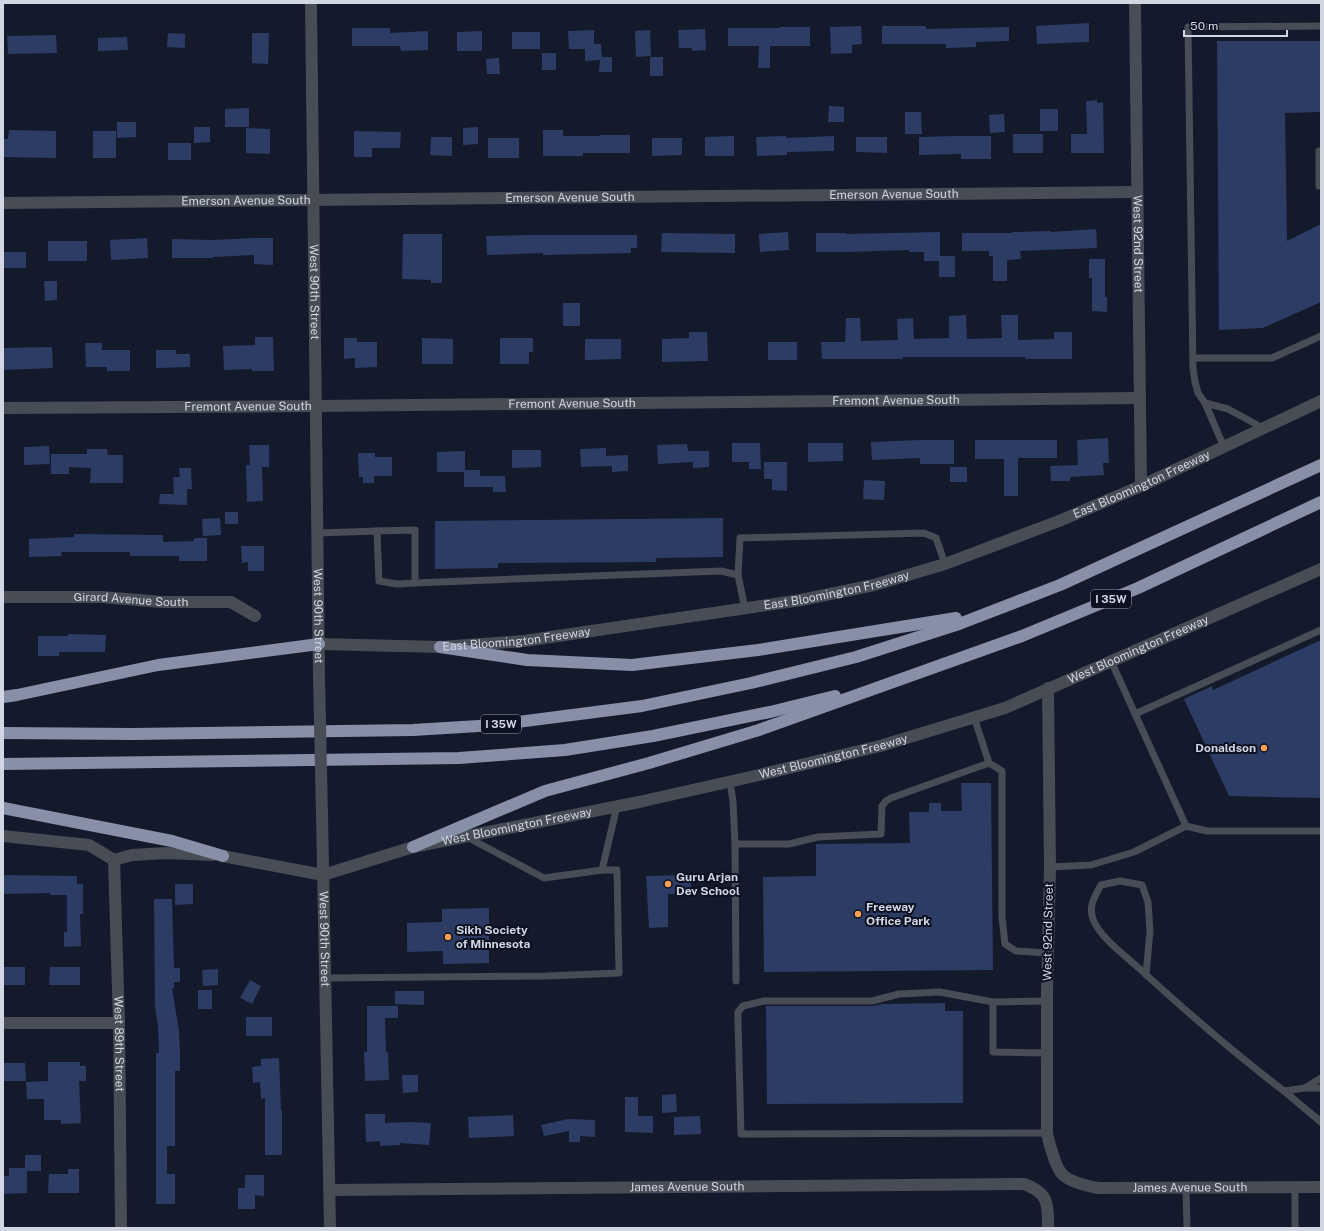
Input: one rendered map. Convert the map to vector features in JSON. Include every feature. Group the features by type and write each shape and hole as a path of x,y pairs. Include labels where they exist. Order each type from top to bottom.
{"highway":[{"name":"I 35W","path":"3,733 133,734 413,730 495,725 642,706 751,683 856,657 959,624 1060,585 1321,465"},
{"name":"I 35W","path":"3,764 459,758 565,750 660,735 770,712 895,682 1022,636 1116,597 1321,502"},
{"path":"440,647 527,660 632,665 758,650 985,614"},
{"path":"3,697 158,665 319,644"},
{"path":"413,846 545,791 649,763 759,730 895,682"},
{"path":"3,808 172,841 223,856"}],"street":[{"name":"West 90th Street","path":"311,3 319,644 330,1228"},
{"name":"West 92nd Street","path":"1135,3 1141,486"},
{"name":"Emerson Avenue South","path":"3,203 1137,192"},
{"name":"Fremont Avenue South","path":"3,408 1140,398"},
{"name":"East Bloomington Freeway","path":"319,644 440,647 524,641 801,600 874,585 945,564 1059,521 1141,486 1321,401"},
{"name":"West Bloomington Freeway","path":"323,875 413,846 730,782 880,746 1005,708 1321,569"},
{"name":"Girard Avenue South","path":"3,597 102,597 162,602 231,602 255,616"},
{"name":"West 92nd Street","path":"1048,688 1050,867 1046,1001 1047,1133 1052,1152 1061,1174"},
{"path":"3,836 88,845 114,860 132,855 167,853 223,856 323,875"},
{"name":"West 89th Street","path":"114,860 121,1228"},
{"path":"3,1024 118,1023"},
{"name":"James Avenue South","path":"1061,1174 1072,1181 1098,1188 1321,1187"},
{"name":"James Avenue South","path":"330,1190 1024,1184 1042,1194 1047,1205 1048,1228"}],"lane":[{"path":"1224,446 1206,403 1198,393 1195,382 1193,358 1188,27 1321,26"},
{"path":"1321,151 1319,151 1319,186 1321,186"},
{"path":"1193,358 1272,358 1321,336"},
{"path":"1206,403 1228,409 1263,428"},
{"path":"318,533 415,530 415,583"},
{"path":"377,531 378,582 397,584 721,571 738,574"},
{"path":"745,608 738,574 740,538 924,533 936,538 945,564"},
{"path":"1135,714 1321,630"},
{"path":"1111,661 1186,826"},
{"path":"974,717 989,763 1002,771 1002,917 1005,944 1016,951 1048,953"},
{"path":"735,844 789,844 818,837 881,834 882,806 886,801 989,763"},
{"path":"730,782 733,801 735,844 736,981"},
{"path":"602,870 617,806"},
{"path":"1050,867 1091,865 1134,852 1186,826 1207,831 1321,831"},
{"path":"325,978 619,973 618,870 602,870 544,878 465,836"},
{"path":"1146,975 1150,931 1148,902 1142,885 1120,881 1101,886 1091,903 1092,919 1103,936 1146,975 1243,1060 1284,1091 1321,1122"},
{"path":"1046,1001 993,1002 947,993 928,992 898,994 872,1001 764,1001 743,1006 738,1012 738,1021 741,1134 1047,1133"},
{"path":"993,1002 993,1052 1046,1053"},
{"path":"1305,1088 1321,1078"},
{"path":"1284,1091 1305,1088 1321,1088"},
{"path":"1295,1187 1296,1228"},
{"path":"1186,1188 1187,1228"}],"building":[{"path":"1089,23 1089,42 1037,44 1036,26"},
{"path":"861,26 862,44 852,45 852,53 831,54 830,27"},
{"path":"882,26 926,26 926,29 1009,27 1009,41 976,42 976,47 946,48 946,44 882,44"},
{"path":"810,27 810,46 770,46 770,68 758,68 759,46 728,46 728,28"},
{"path":"352,28 390,28 390,33 428,31 428,50 401,51 400,46 352,46"},
{"path":"705,29 706,50 692,51 692,48 679,48 678,30"},
{"path":"594,30 594,44 601,44 602,57 612,57 612,72 599,72 600,60 585,61 585,49 569,49 568,31"},
{"path":"650,30 651,56 636,57 635,31"},
{"path":"482,31 482,51 457,51 457,32"},
{"path":"512,32 540,32 540,49 512,49"},
{"path":"168,33 185,34 185,48 167,47"},
{"path":"252,33 269,33 268,64 252,63"},
{"path":"56,35 57,53 8,54 7,36"},
{"path":"127,37 128,50 98,51 98,38"},
{"path":"1217,41 1321,41 1321,112 1285,113 1287,241 1321,224 1321,302 1263,328 1219,330"},
{"path":"542,53 556,53 556,70 542,70"},
{"path":"650,57 663,57 663,76 650,76"},
{"path":"499,58 500,74 487,74 486,59"},
{"path":"1097,100 1097,103 1103,102 1104,153 1071,153 1071,134 1087,134 1086,101"},
{"path":"829,106 844,107 844,122 828,122"},
{"path":"249,108 249,127 225,127 225,109"},
{"path":"1040,109 1058,109 1058,131 1040,131"},
{"path":"905,112 921,112 922,134 905,134"},
{"path":"1004,114 1005,132 990,133 989,115"},
{"path":"117,122 136,122 136,137 117,138"},
{"path":"194,127 210,127 210,142 194,143"},
{"path":"478,127 478,144 463,145 463,128"},
{"path":"246,128 270,129 270,154 246,153"},
{"path":"9,130 56,131 56,158 3,157 3,139 8,139"},
{"path":"543,130 563,130 563,136 630,135 630,153 583,153 583,156 543,156"},
{"path":"93,131 116,131 116,158 93,158"},
{"path":"354,131 401,132 400,148 372,148 372,157 354,157"},
{"path":"1013,134 1043,134 1043,153 1013,153"},
{"path":"734,136 734,156 705,156 705,137"},
{"path":"786,136 786,138 834,136 834,151 787,152 787,155 757,156 756,137"},
{"path":"991,136 991,159 961,159 961,154 919,155 919,137"},
{"path":"431,137 452,137 452,156 430,155"},
{"path":"856,137 887,137 887,153 856,152"},
{"path":"488,138 519,138 519,158 488,158"},
{"path":"652,138 682,138 682,155 652,156"},
{"path":"168,143 191,143 191,160 168,160"},
{"path":"1096,229 1097,248 1020,251 1021,259 1007,260 1007,281 993,281 993,256 989,256 989,251 962,251 962,233 1051,232"},
{"path":"788,232 789,250 760,252 759,234"},
{"path":"940,232 940,256 955,256 955,277 939,277 939,261 924,261 924,252 909,252 909,250 816,252 816,233 846,234"},
{"path":"662,233 735,234 735,253 661,252"},
{"path":"403,234 442,234 442,283 431,283 431,280 402,279"},
{"path":"637,235 637,248 631,248 631,253 543,255 543,253 487,255 486,236"},
{"path":"147,238 148,258 111,260 110,240"},
{"path":"273,238 273,265 254,264 254,255 213,258 172,258 172,239 213,240"},
{"path":"48,241 87,241 87,261 48,261"},
{"path":"3,252 26,252 26,268 3,268"},
{"path":"1089,259 1105,259 1105,297 1107,297 1107,312 1092,311 1092,278 1089,278"},
{"path":"44,281 57,281 57,300 45,301"},
{"path":"563,303 580,303 580,326 563,326"},
{"path":"966,315 967,339 1002,338 1001,315 1018,315 1018,340 1054,339 1054,332 1072,332 1072,359 1025,359 1025,357 903,357 903,359 822,359 821,342 845,342 846,318 860,318 861,341 898,340 897,319 913,318 914,339 949,338 949,316"},
{"path":"689,332 707,332 708,361 662,362 662,339 689,338"},
{"path":"255,337 273,337 274,371 252,371 252,369 224,370 223,346 255,345"},
{"path":"344,338 357,338 357,342 377,342 377,367 355,368 355,358 344,359"},
{"path":"422,338 453,339 453,364 422,364"},
{"path":"500,338 533,338 533,352 529,352 529,364 500,364"},
{"path":"585,339 621,339 621,359 585,360"},
{"path":"768,342 797,342 797,360 768,360"},
{"path":"85,343 102,343 102,350 130,350 130,371 107,371 107,367 86,367"},
{"path":"52,347 53,368 3,370 3,348"},
{"path":"156,350 176,350 176,354 190,354 190,367 156,368"},
{"path":"1108,438 1109,463 1103,463 1104,475 1070,477 1070,481 1051,481 1050,466 1078,465 1077,440"},
{"path":"954,440 954,464 920,464 920,458 872,460 871,442"},
{"path":"975,440 1057,440 1057,458 1018,458 1018,496 1004,496 1004,459 975,459"},
{"path":"732,443 760,443 761,469 749,469 749,462 732,462"},
{"path":"808,443 843,443 843,461 808,462"},
{"path":"687,444 688,451 709,451 709,467 693,468 693,462 658,464 657,445"},
{"path":"249,445 269,445 269,467 262,467 263,501 247,502 246,465 250,465"},
{"path":"49,446 50,464 24,465 24,447"},
{"path":"606,448 606,456 628,455 628,471 612,472 612,466 581,467 580,449"},
{"path":"87,449 107,449 108,455 123,455 123,483 90,483 91,468 69,467 69,474 51,474 51,454 87,454"},
{"path":"512,450 541,450 541,467 512,468"},
{"path":"465,451 465,470 480,470 480,476 505,476 506,492 493,492 493,487 464,487 464,472 437,472 437,452"},
{"path":"358,453 375,453 375,457 392,457 392,476 374,476 374,483 363,483 363,477 359,477"},
{"path":"764,462 787,462 787,491 772,490 772,479 764,479"},
{"path":"950,467 967,467 967,482 950,482"},
{"path":"179,468 191,468 192,489 187,489 187,505 159,504 160,494 174,494 173,477 180,477"},
{"path":"864,480 885,481 884,500 863,499"},
{"path":"225,512 238,512 238,524 225,524"},
{"path":"220,518 221,535 203,536 202,519"},
{"path":"723,518 723,557 656,558 656,562 498,563 498,568 435,569 435,521"},
{"path":"74,534 163,535 163,542 194,541 194,538 207,538 207,561 179,561 179,556 130,556 130,552 61,552 62,556 29,557 29,539 74,537"},
{"path":"241,546 264,546 264,571 248,571 248,562 242,563"},
{"path":"68,634 106,635 105,652 59,652 59,656 38,656 38,636 68,636"},
{"name":"Donaldson","path":"1321,640 1321,798 1229,796 1184,699 1212,686 1213,690"},
{"name":"Freeway Office Park","path":"961,783 991,783 993,970 764,972 763,877 816,876 816,844 910,843 909,812 929,812 929,803 941,803 941,811 962,811"},
{"path":"3,875 77,876 77,884 83,884 83,914 80,914 81,946 64,947 64,932 67,932 67,895 50,895 50,893 3,894"},
{"name":"Guru Arjan Dev School","path":"691,875 691,893 668,894 668,927 649,928 646,876"},
{"path":"175,884 193,884 193,904 175,905"},
{"path":"154,899 172,899 174,968 180,968 180,982 174,982 174,988 172,988 179,1031 180,1053 180,1071 175,1071 175,1146 167,1146 167,1174 175,1174 175,1204 156,1204 156,1053 159,1053 158,1026 155,1007"},
{"name":"Sikh Society of Minnesota","path":"489,908 489,963 443,964 443,951 407,952 407,923 442,922 442,909"},
{"path":"3,967 25,967 25,985 3,985"},
{"path":"50,967 80,967 80,985 49,985"},
{"path":"218,969 218,985 203,986 202,970"},
{"path":"250,980 261,986 252,1004 240,998"},
{"path":"198,990 212,990 212,1009 198,1009"},
{"path":"395,991 424,991 424,1005 395,1004"},
{"path":"945,1003 945,1011 963,1011 963,1103 767,1104 766,1006 872,1006 882,1004"},
{"path":"367,1006 398,1006 398,1018 385,1018 389,1080 365,1081 364,1052 367,1052"},
{"path":"246,1017 272,1017 272,1036 246,1036"},
{"path":"279,1058 282,1110 282,1155 265,1155 265,1098 261,1099 260,1082 253,1083 252,1067 261,1066 261,1059"},
{"path":"48,1062 80,1062 80,1066 86,1066 86,1081 79,1081 81,1123 61,1124 61,1120 44,1120 44,1099 27,1099 26,1082 48,1081"},
{"path":"3,1063 25,1063 26,1081 3,1081"},
{"path":"402,1075 418,1075 418,1092 403,1093"},
{"path":"676,1094 677,1112 662,1113 662,1095"},
{"path":"625,1097 638,1097 638,1116 653,1116 653,1133 625,1132"},
{"path":"365,1114 385,1114 385,1123 431,1123 429,1145 400,1143 400,1145 380,1146 380,1141 366,1142"},
{"path":"513,1115 514,1136 469,1138 468,1117"},
{"path":"700,1116 701,1134 674,1135 674,1117"},
{"path":"568,1119 595,1120 595,1137 580,1136 580,1142 569,1142 569,1131 544,1136 541,1125"},
{"path":"25,1155 41,1155 41,1171 27,1171 27,1193 3,1194 3,1176 9,1176 9,1168 25,1168"},
{"path":"68,1169 79,1169 79,1193 48,1193 49,1174 68,1174"},
{"path":"245,1175 264,1175 264,1196 255,1195 255,1209 238,1209 238,1188 245,1188"}],"place":[{"name":"Donaldson","path":"1264,748"},
{"name":"Guru Arjan Dev School","path":"668,884"},
{"name":"Freeway Office Park","path":"858,914"},
{"name":"Sikh Society of Minnesota","path":"448,937"}]}
